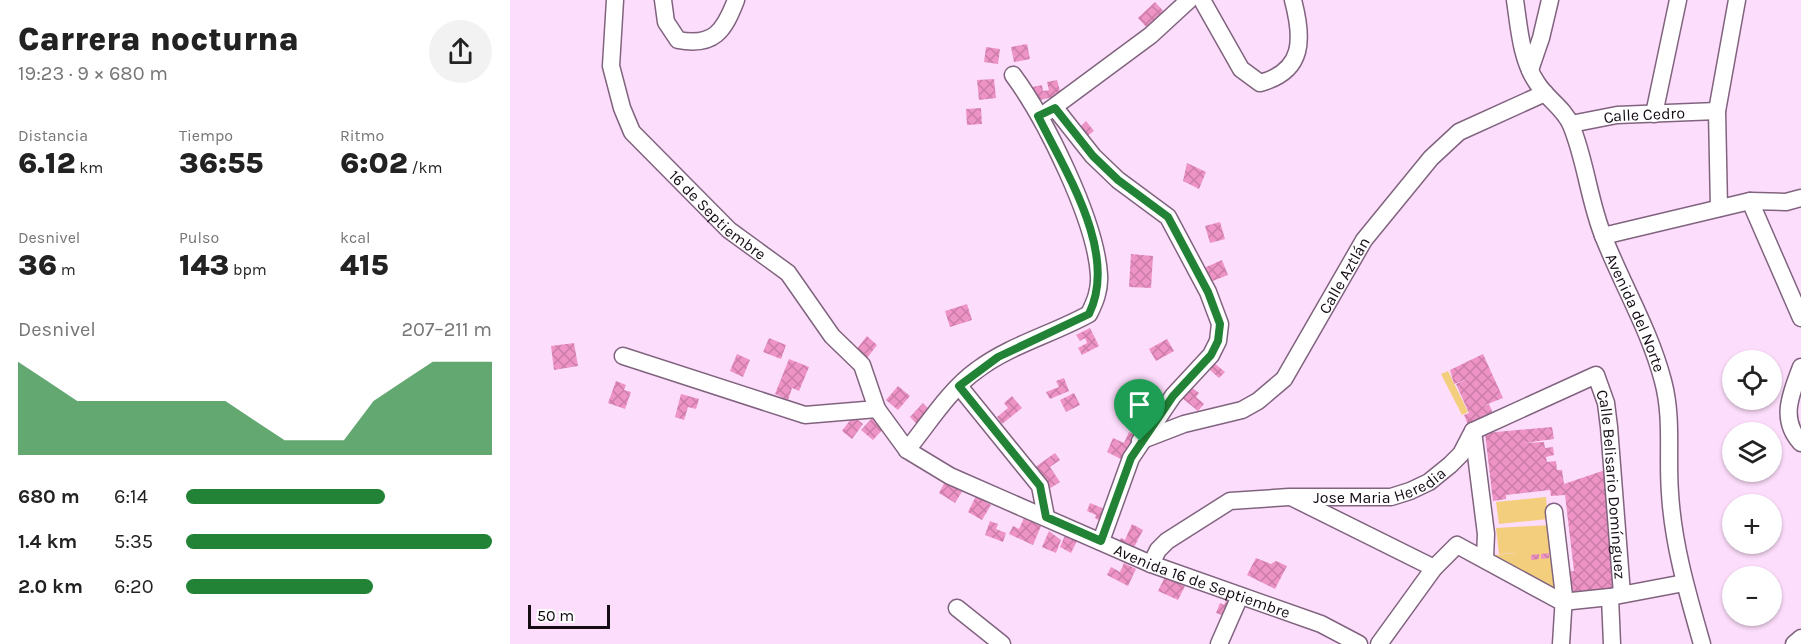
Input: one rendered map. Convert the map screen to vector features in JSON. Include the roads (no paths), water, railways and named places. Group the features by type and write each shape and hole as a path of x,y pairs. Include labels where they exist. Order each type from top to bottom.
{"street":[{"name":"16 de Septiembre","path":"615,0 612,66 622,108 632,132 729,230 788,273 832,336 862,365 877,409"},
{"path":"663,0 666,22 678,39 696,44 721,31 736,0"},
{"path":"1038,116 1055,108 1151,35 1189,0"},
{"path":"1202,0 1241,69 1260,83 1274,79 1295,62 1299,44 1299,21 1293,0"},
{"name":"Avenida del Norte","path":"1515,0 1530,70 1537,84 1570,124 1603,236 1652,349 1663,381 1668,409 1670,494 1684,583 1702,644"},
{"path":"1530,70 1537,53 1550,0"},
{"path":"1654,114 1678,0"},
{"path":"1719,208 1718,111 1737,0"},
{"path":"908,450 959,386 998,357 1089,314 1098,292 1099,284 1092,234 1079,200 1038,116 1013,75"},
{"name":"Calle Aztlán","path":"1140,441 1184,424 1242,410 1263,397 1284,379 1364,240 1431,158 1460,132 1545,93"},
{"path":"1055,108 1093,156 1118,180 1168,217 1189,252 1217,312 1220,332 1211,355 1173,396 1140,441 1124,474 1101,541"},
{"name":"Calle Cedro","path":"1570,124 1617,115 1718,111"},
{"path":"1603,236 1750,201 1786,202 1801,198"},
{"path":"1750,201 1801,318"},
{"path":"623,356 805,415 877,409"},
{"path":"1801,367 1788,410 1790,428 1801,443"},
{"name":"Calle Belisario Domínguez","path":"1473,431 1596,375 1606,403 1609,427 1616,595 1612,644"},
{"path":"959,386 1040,486 1046,517"},
{"name":"Avenida 16 de Septiembre","path":"877,409 908,450 950,476 1151,564 1321,624 1359,644"},
{"path":"1473,431 1486,534 1485,558"},
{"name":"Jose Maria Heredia","path":"1151,564 1158,550 1167,541 1230,501 1289,496 1383,498 1410,491 1429,482 1450,465 1461,454 1473,431"},
{"path":"1289,496 1434,568"},
{"path":"1554,512 1562,602 1561,644"},
{"path":"1379,644 1434,568 1457,545 1485,558 1562,602 1684,583"},
{"path":"1219,644 1240,596"},
{"path":"957,608 1002,644"},
{"path":"1794,644 1801,638"}]}
